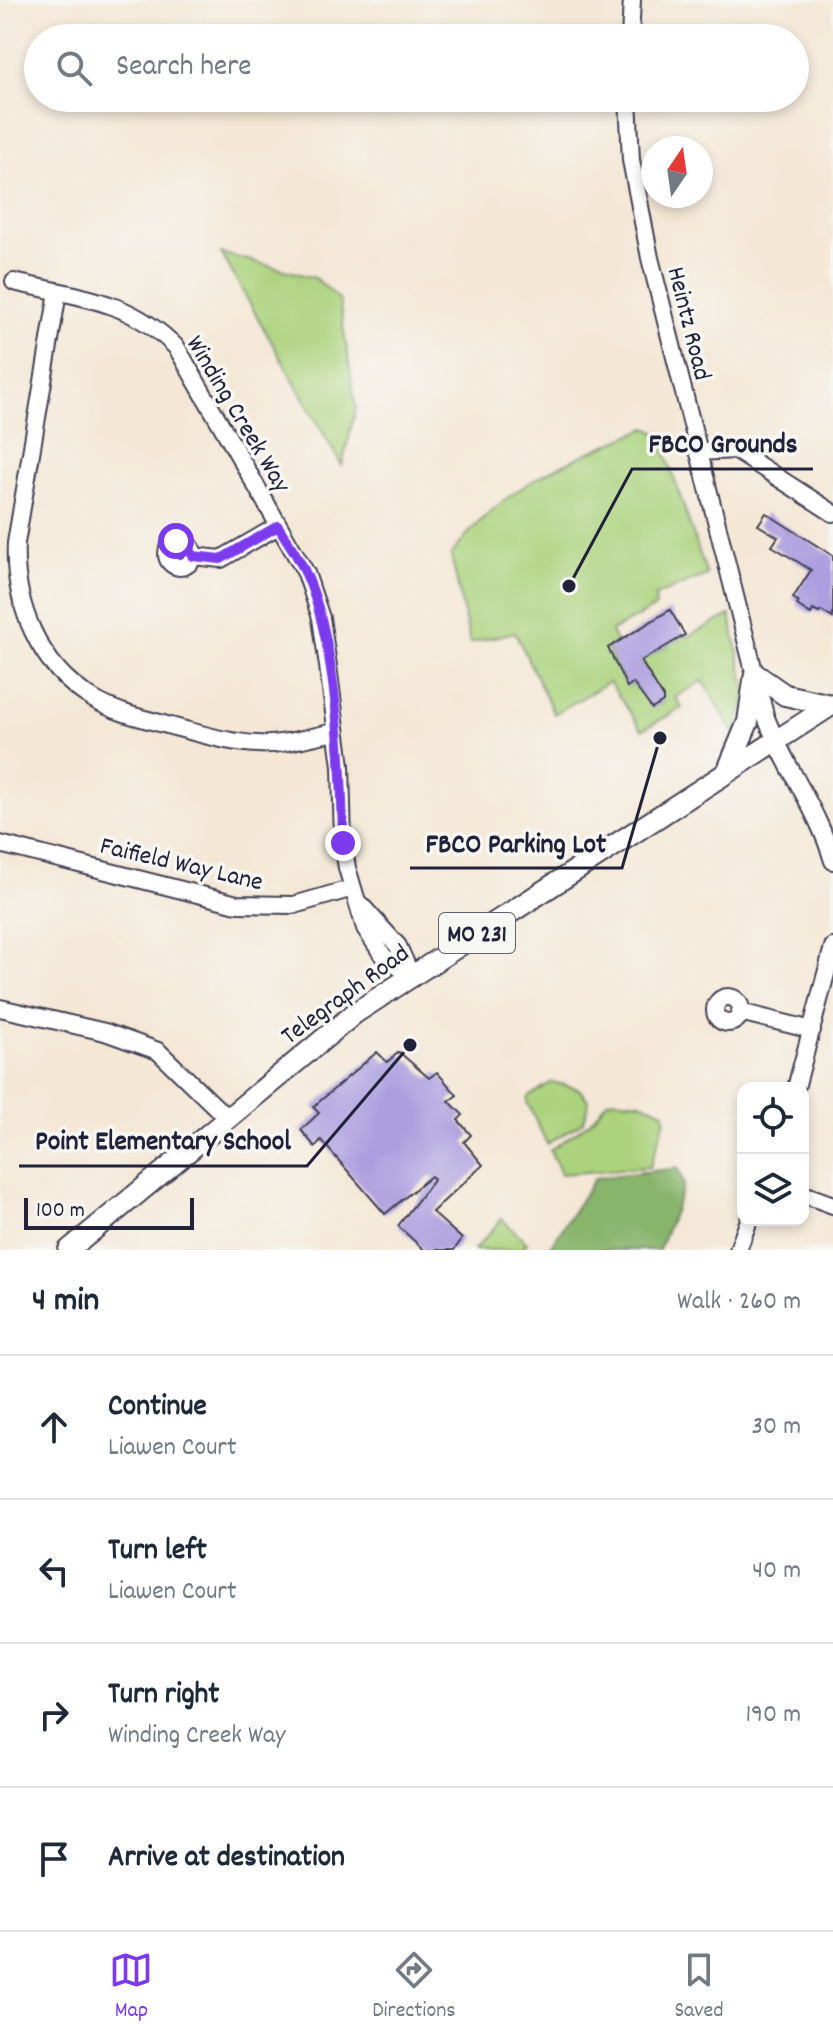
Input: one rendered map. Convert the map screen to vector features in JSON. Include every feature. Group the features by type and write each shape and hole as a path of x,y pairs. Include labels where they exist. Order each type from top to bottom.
{"main road":[{"path":"727,772 748,722 755,674 785,695 832,705"},
{"name":"Telegraph Road","path":"69,1250 334,1029 411,975 832,705"}],"street":[{"path":"631,24 632,0"},
{"name":"Heintz Road","path":"629,112 631,160 638,204 755,674 775,741 820,823 833,861"},
{"name":"Winding Creek Way","path":"14,282 124,308 154,325 177,348 306,573 321,618 343,788 343,843 356,896 398,946 411,975"},
{"path":"58,292 15,562 28,626 44,651 92,699 123,713 217,739 261,745 336,732"},
{"path":"698,452 735,450 833,513"},
{"path":"193,556 221,559 278,526"},
{"name":"Faifield Way Lane","path":"0,844 237,904 294,905 356,896"},
{"path":"798,1082 833,947"},
{"path":"0,1008 105,1032 158,1051 227,1118"},
{"path":"740,1012 812,1030"},
{"path":"809,1196 833,1205"},
{"path":"738,1250 747,1226"}],"green space":[{"path":"221,253 315,278 339,299 356,408 342,466"},
{"path":"647,428 659,434 707,575 655,596 656,607 611,631 616,642 608,648 627,686 633,683 652,708 663,702 641,661 685,635 687,637 730,615 747,694 735,734 703,681 675,697 682,708 642,730 609,682 554,714 515,632 470,643 451,555 471,530 515,492 539,477"},
{"path":"552,1082 579,1089 589,1101 584,1121 547,1144 527,1102 528,1097"},
{"path":"607,1101 641,1102 664,1112 665,1120 650,1167 561,1174 550,1150 590,1122"},
{"path":"678,1168 684,1185 659,1250 548,1250 595,1178"},
{"path":"502,1219 527,1243 521,1250 474,1250"}],"building":[{"path":"766,513 833,556 833,618 821,611 813,610 811,614 797,605 799,602 793,598 811,570 772,546 778,537 758,525"},
{"path":"670,610 685,635 641,661 663,697 663,702 652,709 633,683 627,687 608,648"},
{"path":"377,1052 387,1062 399,1052 429,1078 437,1072 457,1095 449,1101 463,1115 458,1120 471,1135 464,1142 483,1165 432,1212 462,1239 454,1250 424,1250 398,1226 434,1179 431,1176 385,1214 321,1140 315,1147 301,1130 319,1113 313,1107"}],"place":[{"name":"FBCO Grounds","path":"569,586"},
{"name":"FBCO Parking Lot","path":"660,738"},
{"name":"Point Elementary School","path":"410,1045"}],"route":[{"path":"176,541 188,544 193,556 221,559 278,526 306,573 321,618 328,666 343,788 343,843"}]}
